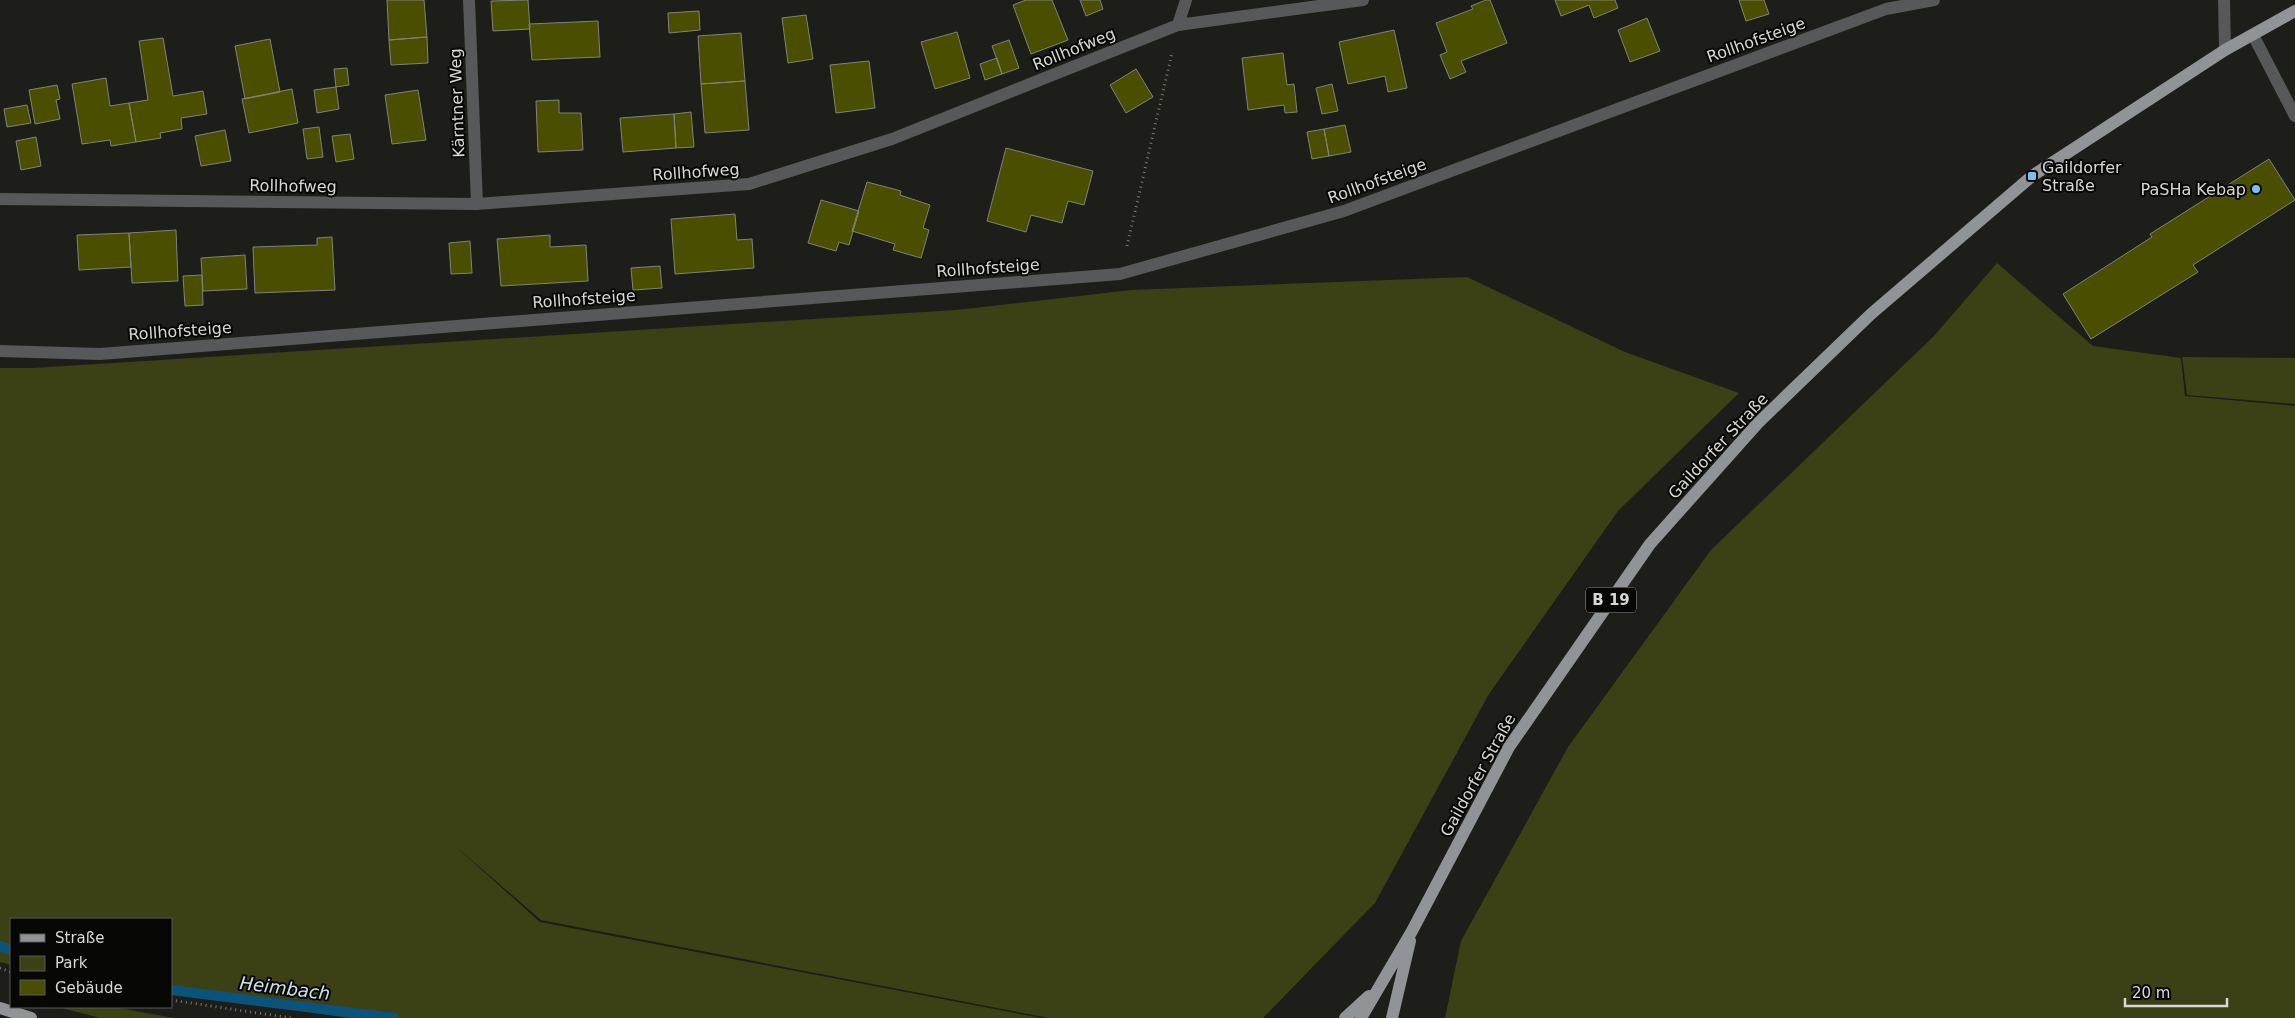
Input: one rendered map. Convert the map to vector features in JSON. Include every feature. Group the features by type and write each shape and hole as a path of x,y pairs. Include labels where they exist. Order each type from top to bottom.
{"main road":[{"name":"Gaildorfer Straße","path":"1361,1018 1412,932 1509,747 1650,544 1758,423 1871,314 2032,176 2225,50 2295,11"},
{"name":"Gaildorfer Straße","path":"1392,1018 1412,932"},
{"path":"1345,1018 1377,989"},
{"path":"1398,998 1401,1018"},
{"path":"0,1008 31,1018"}],"street":[{"name":"Kärntner Weg","path":"469,0 477,204"},
{"path":"1178,25 1186,0"},
{"name":"Rollhofweg","path":"0,199 477,204 749,184 892,139 1178,25 1363,0"},
{"name":"Rollhofsteige","path":"0,351 100,354 1120,274 1344,211 1886,10 1934,0"},
{"path":"2224,0 2225,50"},
{"path":"2253,35 2295,116"}],"path":[{"path":"1120,274 1178,25"},
{"path":"172,1000 290,1018"}],"green space":[{"path":"1997,263 2093,346 2181,358 2185,396 2295,406 2295,1018 1445,1018 1461,941 1568,747 1711,550 1934,336"},
{"path":"1467,277 1625,352 1739,393 1618,511 1489,694 1375,903 1263,1018 1049,1018 541,920 454,845 540,922 1041,1018 349,1018 172,992 172,918 10,918 10,965 0,962 0,368 33,368 956,310 1131,290"},
{"path":"2182,357 2295,358 2295,404 2187,395"},
{"path":"62,1008 119,1008 174,1018 100,1018"}],"building":[{"path":"387,0 424,0 427,37 389,40"},
{"path":"528,0 530,29 493,31 491,1"},
{"path":"1026,0 1052,0 1068,40 1031,54 1013,5"},
{"path":"1080,0 1100,0 1103,9 1086,16"},
{"path":"1490,0 1507,43 1461,61 1466,72 1450,79 1440,55 1447,52 1436,23 1473,9 1471,6"},
{"path":"1555,0 1615,0 1618,8 1594,18 1589,5 1561,16"},
{"path":"1739,0 1764,0 1769,14 1746,21"},
{"path":"699,11 700,30 669,33 668,13"},
{"path":"806,15 813,59 788,63 782,18"},
{"path":"1647,18 1660,51 1630,62 1618,30"},
{"path":"598,21 600,57 532,60 529,24"},
{"path":"1394,30 1407,88 1388,92 1385,76 1348,84 1339,42"},
{"path":"957,32 970,78 935,89 921,42"},
{"path":"741,33 745,81 701,84 698,36"},
{"path":"427,37 428,63 391,65 389,40"},
{"path":"163,38 173,96 203,91 207,114 181,118 182,129 160,133 161,138 136,142 129,103 148,100 139,41"},
{"path":"270,39 280,92 245,99 235,46"},
{"path":"1009,40 1019,68 1002,74 992,46"},
{"path":"1283,53 1287,85 1294,84 1297,112 1285,113 1284,105 1248,110 1242,58"},
{"path":"997,58 1002,74 985,80 980,64"},
{"path":"869,61 875,108 836,113 830,65"},
{"path":"347,68 349,85 336,87 334,69"},
{"path":"1136,69 1153,97 1126,113 1110,85"},
{"path":"106,78 110,106 129,103 136,142 111,146 110,140 82,144 72,84"},
{"path":"745,81 749,130 705,133 701,84"},
{"path":"1332,84 1338,111 1322,114 1316,88"},
{"path":"57,85 60,99 56,100 60,119 35,124 29,90"},
{"path":"336,87 339,109 317,113 314,90"},
{"path":"292,89 298,123 249,133 242,99"},
{"path":"418,90 426,140 392,144 385,95"},
{"path":"559,100 559,113 581,113 583,150 538,152 536,101"},
{"path":"27,105 31,123 7,127 4,109"},
{"path":"691,112 694,147 676,148 674,114"},
{"path":"674,114 676,148 623,152 620,118"},
{"path":"1345,125 1351,152 1329,156 1324,129"},
{"path":"319,127 323,157 307,159 303,129"},
{"path":"1324,129 1329,156 1312,159 1307,132"},
{"path":"225,130 231,161 201,166 195,136"},
{"path":"350,134 354,159 336,162 332,136"},
{"path":"36,137 41,166 21,170 16,141"},
{"path":"1006,148 1093,171 1084,205 1068,201 1062,223 1031,215 1026,232 987,221"},
{"path":"2269,159 2295,200 2193,265 2198,272 2091,339 2063,294 2152,237 2150,234"},
{"path":"867,182 901,191 900,195 930,205 923,228 929,230 921,258 893,250 895,244 852,231"},
{"path":"821,200 859,211 849,245 839,242 836,251 808,243"},
{"path":"735,214 737,240 752,239 754,268 675,274 671,219"},
{"path":"176,230 178,281 132,283 129,233"},
{"path":"129,233 131,267 79,270 77,235"},
{"path":"550,235 550,247 586,245 588,281 501,286 497,239"},
{"path":"332,237 335,290 255,293 253,247 317,245 317,238"},
{"path":"470,241 472,273 451,274 449,243"},
{"path":"245,255 247,289 203,291 201,258"},
{"path":"660,266 662,288 633,290 631,268"},
{"path":"202,275 203,305 185,306 183,276"}],"waterway":[{"name":"Heimbach","path":"0,946 10,950"},
{"name":"Heimbach","path":"172,990 394,1018"}],"place":[{"name":"Gaildorfer Straße","path":"2032,176"},
{"name":"PaSHa Kebap","path":"2256,189"}]}
